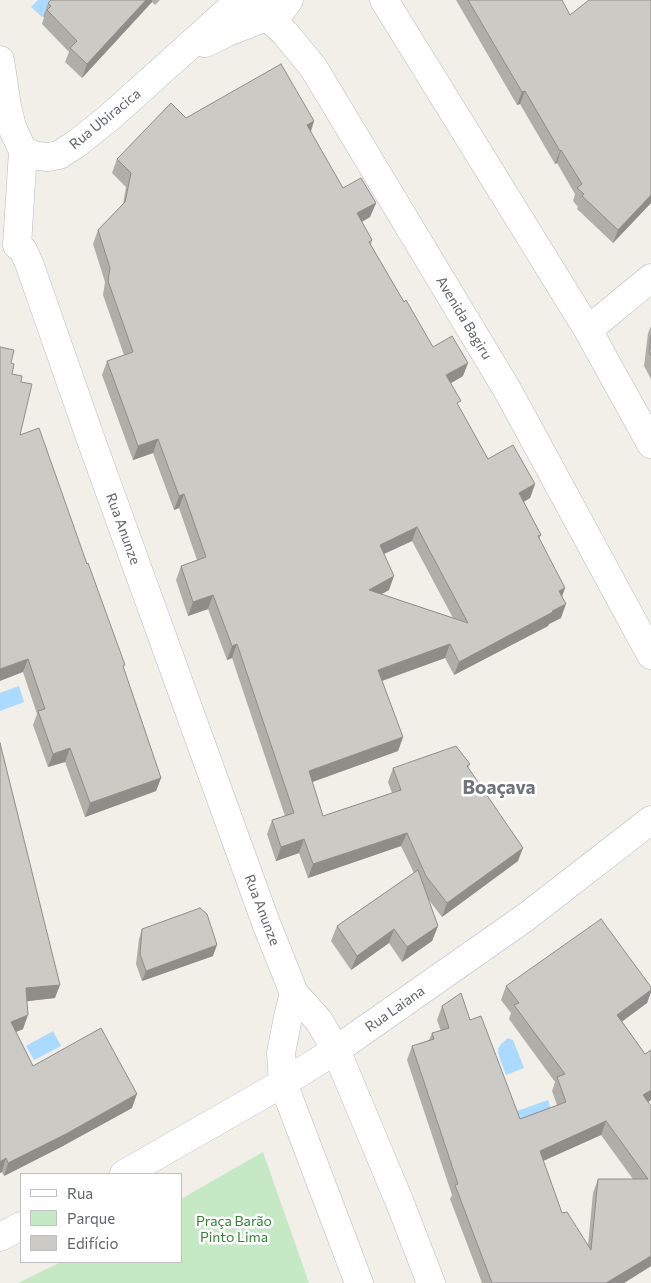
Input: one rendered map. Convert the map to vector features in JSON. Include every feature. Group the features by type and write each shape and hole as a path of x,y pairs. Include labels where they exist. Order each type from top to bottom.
{"street":[{"name":"Rua Ubiracica","path":"24,151 37,156 48,157 59,155 76,144 110,117 240,0"},
{"name":"Rua Ubiracica","path":"177,57 228,32 258,8 281,11 289,0"},
{"path":"384,0 588,330 651,444"},
{"name":"Avenida Bagiru","path":"258,8 284,32 313,67 508,390 651,655"},
{"path":"0,60 5,97 12,127 24,151"},
{"name":"Rua Anunze","path":"24,151 8,247 24,250 29,263 87,431 251,884 294,993 319,1021 336,1050"},
{"path":"588,330 651,278"},
{"name":"Rua Laiana","path":"126,1173 283,1084 336,1050 526,917 651,820"},
{"path":"294,993 281,1053 283,1084 359,1283"},
{"path":"336,1050 400,1202 431,1283"},
{"path":"0,1237 20,1227"}],"green space":[{"name":"Praça Barão Pinto Lima","path":"263,1152 309,1283 18,1283 59,1263 182,1263 182,1198"}],"water":[{"path":"38,0 59,0 42,17 31,7"},
{"path":"19,686 24,702 0,711 0,693"},
{"path":"53,1031 61,1046 34,1060 26,1046"},
{"path":"508,1038 513,1040 524,1068 506,1075 498,1049"},
{"path":"548,1100 553,1115 521,1126 517,1111"}],"building":[{"path":"51,0 146,0 87,64 70,48 77,41 47,10 51,6 48,3"},
{"path":"468,0 562,0 570,15 589,0 651,0 651,195 618,230 582,196 584,194 577,188 582,184 560,151 525,91 522,92"},
{"path":"281,64 314,121 307,125 343,188 361,178 376,203 357,213 372,240 369,242 404,302 406,300 433,347 452,336 468,363 446,375 461,401 457,403 488,459 513,445 535,484 519,493 541,535 538,536 565,588 559,591 566,604 459,662 450,644 378,670 403,737 309,771 323,816 401,790 393,768 456,746 470,764 467,766 523,848 447,903 426,876 407,833 313,864 304,839 281,847 272,820 294,813 237,644 232,646 213,595 193,602 181,566 206,557 184,494 179,496 158,439 138,446 107,361 133,352 108,281 110,268 98,230 125,202 131,173 117,159 171,103 186,118","holes":["417,527 468,623 369,590 394,576 380,545"]},
{"path":"651,336 651,356 649,352"},
{"path":"0,347 14,350 11,363 14,364 12,374 22,376 21,382 32,384 20,435 39,428 125,665 123,666 161,778 90,803 70,748 53,754 38,711 45,709 28,659 0,669"},
{"path":"0,743 60,985 26,988 28,1015 11,1022 33,1066 101,1028 137,1094 66,1134 8,1163 6,1158 0,1162"},
{"path":"418,870 438,926 407,947 394,929 357,956 337,926"},
{"path":"200,908 207,914 217,945 146,971 140,954 142,929"},
{"path":"601,919 651,987 651,990 617,1015 645,1054 651,1050 651,1090 643,1095 651,1106 651,1256 606,1283 492,1283 455,1185 458,1184 412,1046 434,1039 432,1033 449,1028 442,1006 461,993 470,1020 481,1016 520,1119 566,1102 557,1077 565,1074 514,1005 519,1003 506,986","holes":["606,1121 648,1179 598,1179 591,1250 567,1212 562,1213 540,1151"]}],"district":[{"name":"Boaçava","path":"499,788"}]}
